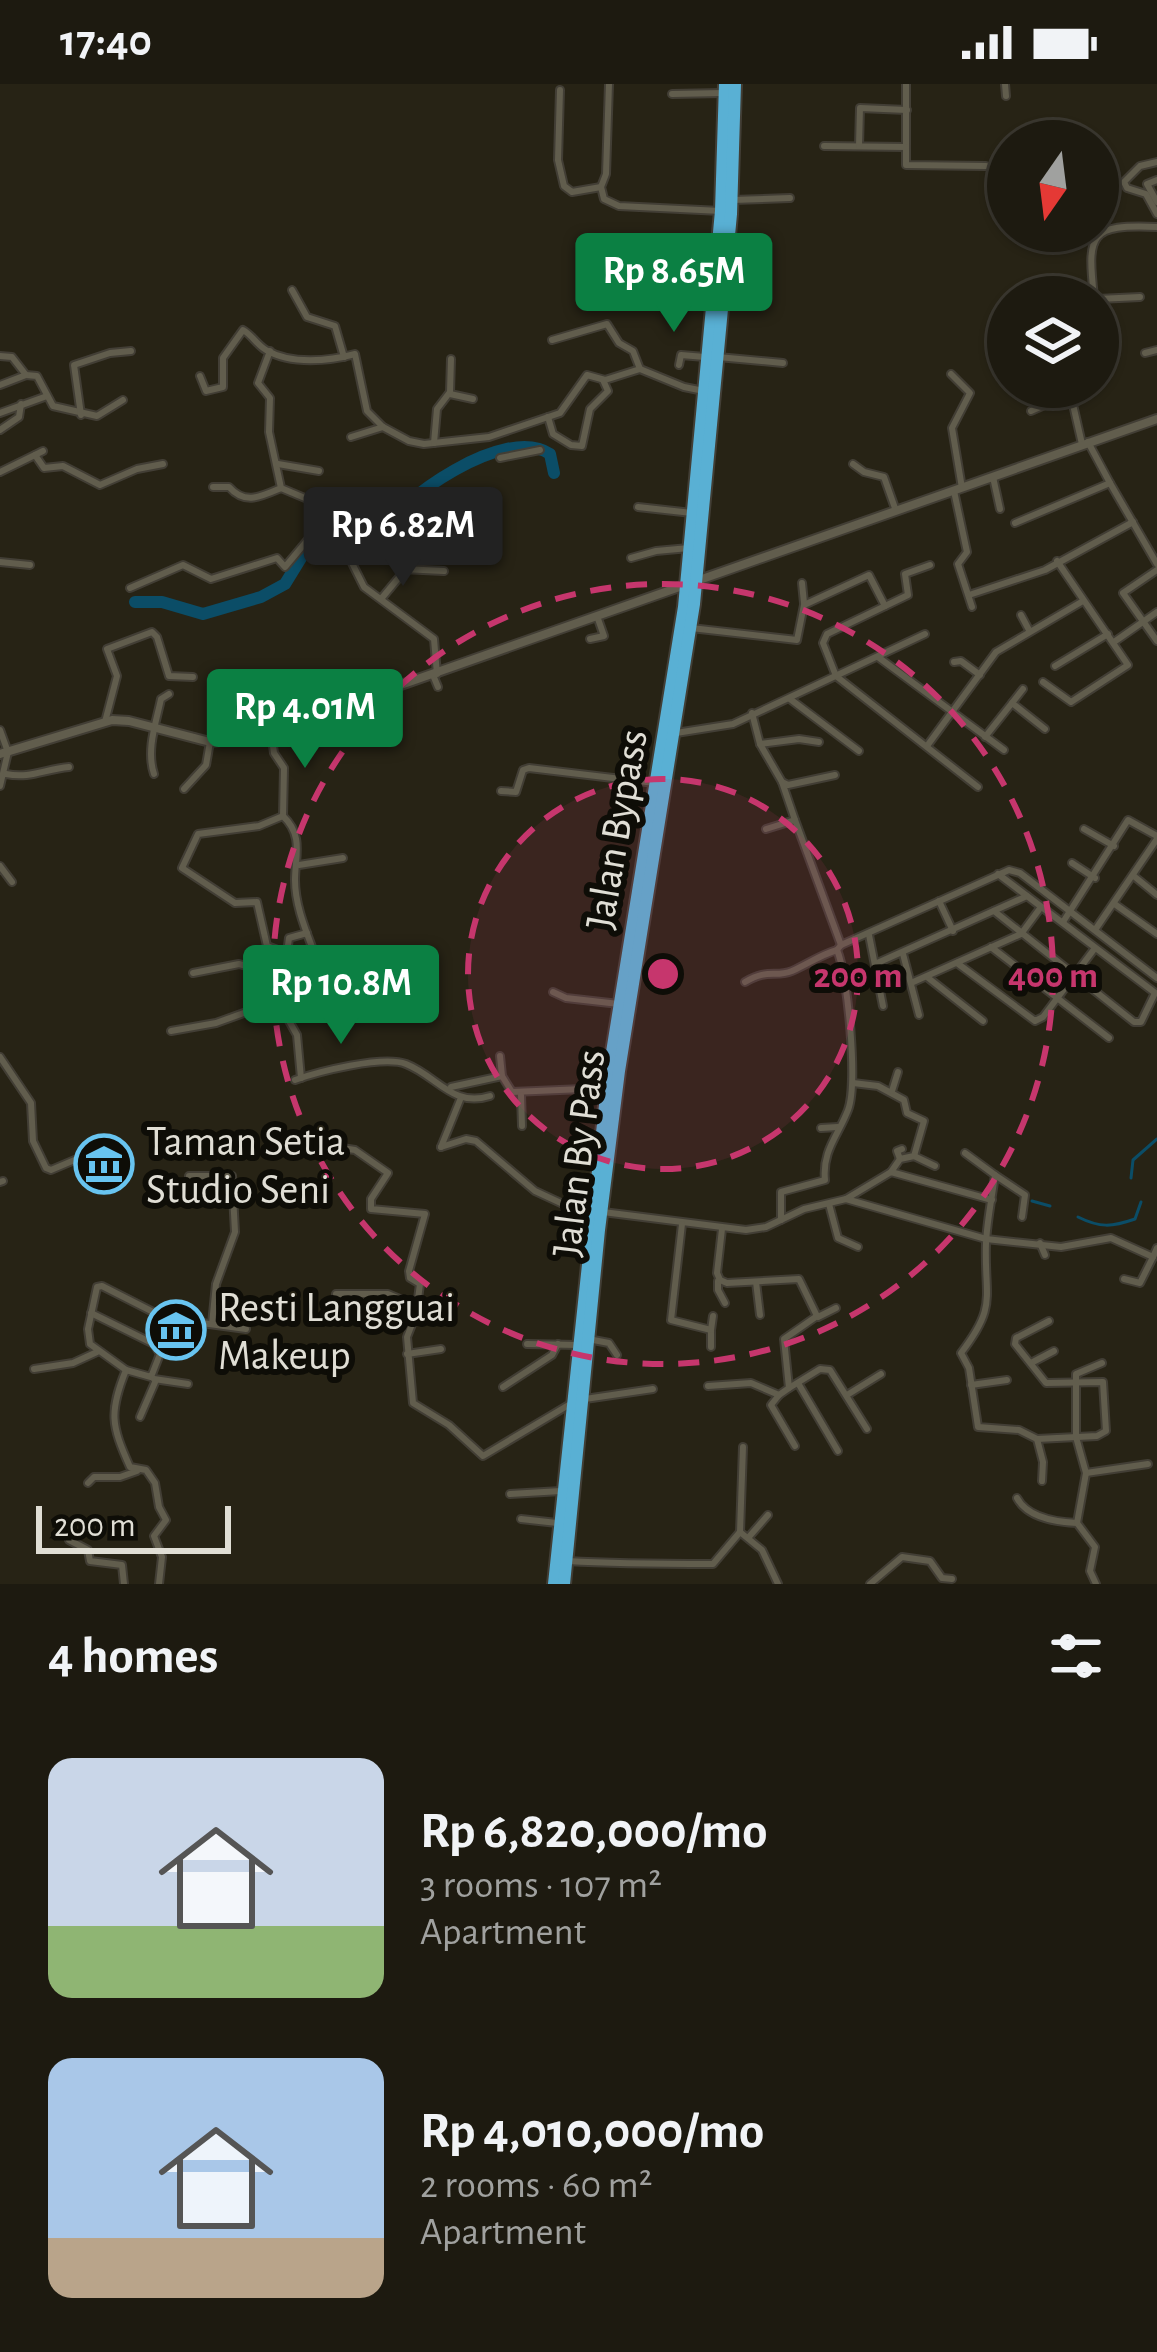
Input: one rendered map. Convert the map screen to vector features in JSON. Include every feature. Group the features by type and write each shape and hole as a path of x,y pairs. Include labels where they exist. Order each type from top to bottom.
{"highway":[{"path":"717,309 732,200 729,87"},
{"path":"692,581 717,309 729,87"},
{"name":"Jalan Bypass","path":"676,733 691,628 689,548 704,391 713,357"},
{"name":"Jalan Bypass","path":"554,1584 607,1088 692,581"},
{"name":"Jalan By Pass","path":"596,1214 624,998 676,733"},
{"path":"564,1584 577,1401"}],"street":[{"path":"560,90 558,160 563,186 572,192 601,187 606,179 609,84"},
{"path":"907,84 908,167 986,166"},
{"path":"1006,84 1006,96"},
{"path":"672,94 729,87"},
{"path":"859,146 858,109 907,110"},
{"path":"824,146 906,147"},
{"path":"1157,162 1139,166 1124,182 1127,188 1146,194 1157,214"},
{"path":"1157,180 1148,184 1157,202"},
{"path":"601,187 607,202 619,206 721,211"},
{"path":"732,200 790,198"},
{"path":"1092,276 1089,257 1094,239 1110,230 1157,227"},
{"path":"292,290 308,317 335,326 344,357"},
{"path":"1119,297 1140,297"},
{"path":"552,340 607,324 619,343 633,351 640,369"},
{"path":"200,376 206,391 223,387 223,358 243,330 270,352 314,360 358,356 363,401 383,427 409,441 434,443 508,432 548,418 565,409 587,375 603,380 640,369 704,391"},
{"path":"1144,353 1157,350"},
{"path":"81,415 74,365 110,352 131,351"},
{"path":"270,352 258,383 270,398 269,432 281,488"},
{"path":"679,365 681,355 783,363"},
{"path":"0,356 15,359 26,375"},
{"path":"450,394 451,359"},
{"path":"952,374 970,393 952,428 967,552 958,564 972,608"},
{"path":"0,385 37,376 52,406 81,415 105,414 123,400"},
{"path":"548,418 553,434 582,446 590,409 607,393 603,380"},
{"path":"434,443 436,409 444,395 473,399"},
{"path":"0,413 47,396"},
{"path":"0,430 17,419 21,404"},
{"path":"1030,411 1036,408"},
{"path":"1075,408 1085,443 1157,567 1123,593 1157,641"},
{"path":"4,753 104,722 129,721 210,742 272,731 1157,419"},
{"path":"351,436 383,427"},
{"path":"508,432 513,450"},
{"path":"500,458 513,450 540,450"},
{"path":"0,472 39,453 44,468 63,466 100,485 163,464"},
{"path":"278,464 319,471"},
{"path":"853,464 884,477 896,512"},
{"path":"993,477 1000,509"},
{"path":"1015,523 1110,483"},
{"path":"130,588 183,565 211,579 277,558 286,567 313,538 310,498 281,488 250,499 237,497 229,487 214,488"},
{"path":"638,507 692,513"},
{"path":"969,595 1045,570 1133,522"},
{"path":"313,538 349,557 364,586 434,639 438,687"},
{"path":"381,599 402,569 403,554 415,545"},
{"path":"631,558 656,550 689,548"},
{"path":"1043,682 1075,701 1128,668 1058,561"},
{"path":"0,562 30,565"},
{"path":"930,565 907,573 908,595 824,636 823,643 836,676 978,787"},
{"path":"402,569 444,572"},
{"path":"804,605 868,575 885,606"},
{"path":"691,628 797,640 804,605 802,583"},
{"path":"927,746 996,652 1083,601"},
{"path":"1114,642 1157,612"},
{"path":"1021,615 1029,630"},
{"path":"590,639 604,636 597,616"},
{"path":"104,722 117,676 107,649 152,632 170,676 193,677"},
{"path":"676,733 719,728 925,634"},
{"path":"1055,666 1108,634"},
{"path":"878,657 1004,750"},
{"path":"954,662 962,661 980,674"},
{"path":"985,736 1023,689"},
{"path":"154,774 150,759 155,728 161,699 169,694"},
{"path":"790,699 859,751"},
{"path":"1012,703 1045,729"},
{"path":"345,705 352,717 365,718 368,728"},
{"path":"752,713 760,744 782,782 839,948 847,990 853,1083 849,1108 825,1158 826,1180 781,1192 781,1220"},
{"path":"272,731 274,753 284,768 283,816 298,843 295,879 312,947"},
{"path":"0,786 6,774 2,734"},
{"path":"760,744 799,739 820,742"},
{"path":"184,789 206,765 210,742"},
{"path":"6,774 27,778 69,767"},
{"path":"501,790 516,792 523,770 529,768 658,784"},
{"path":"782,782 835,775"},
{"path":"283,816 259,826 198,835 182,868 235,903 257,902 267,946 288,954"},
{"path":"766,829 795,820"},
{"path":"1064,922 1128,820 1156,838 1135,877 1095,930"},
{"path":"1084,829 1114,846"},
{"path":"299,865 343,858"},
{"path":"1072,863 1095,878"},
{"path":"0,866 12,882"},
{"path":"745,982 765,970 792,971 998,874 1020,873 1157,978"},
{"path":"994,911 1134,1022 1142,1022 1156,994 998,874"},
{"path":"1135,877 1157,895"},
{"path":"875,964 1027,896"},
{"path":"939,901 953,931"},
{"path":"1116,904 1157,934"},
{"path":"910,983 1021,934 1041,907"},
{"path":"307,933 290,937 280,1005 297,1035 298,1079 327,1068 403,1063 460,1099 490,1096"},
{"path":"869,935 883,1006"},
{"path":"991,947 1109,1038"},
{"path":"957,963 1035,1022 1096,947"},
{"path":"902,954 919,1015"},
{"path":"193,973 239,964 284,976"},
{"path":"927,977 983,1021"},
{"path":"553,992 566,998 624,998"},
{"path":"170,1031 280,1005"},
{"path":"500,1057 502,1076 512,1092 521,1095 552,1088 607,1088"},
{"path":"0,1058 31,1103 33,1142 46,1168 84,1156"},
{"path":"891,1093 898,1072"},
{"path":"451,1087 502,1076"},
{"path":"853,1083 878,1086 905,1101 907,1113 924,1120 914,1156"},
{"path":"521,1095 522,1126"},
{"path":"460,1099 442,1147 466,1139 476,1141 536,1192 596,1214 754,1229 846,1199 891,1172 901,1154 935,1166"},
{"path":"821,1128 838,1127"},
{"path":"342,1148 355,1150 388,1173 371,1198 371,1210 425,1214 409,1274 420,1282 407,1332 413,1403 452,1427 481,1456 577,1401 652,1389"},
{"path":"965,1153 1025,1195 1022,1217"},
{"path":"891,1172 992,1200"},
{"path":"995,1174 986,1240 989,1306 962,1353 979,1428 1011,1428 1037,1439 1103,1434 1103,1382 1034,1385"},
{"path":"189,1177 232,1176 235,1232 216,1284 212,1324"},
{"path":"846,1199 986,1240 1068,1247 1111,1238 1153,1257"},
{"path":"829,1204 838,1238 858,1247"},
{"path":"682,1224 671,1320 711,1330"},
{"path":"722,1229 718,1290 725,1303"},
{"path":"1040,1243 1045,1256"},
{"path":"1124,1280 1140,1283 1157,1248"},
{"path":"718,1277 727,1283 799,1279 816,1318"},
{"path":"756,1282 760,1315"},
{"path":"188,1384 126,1370 97,1352 88,1332 97,1287 165,1318 246,1329"},
{"path":"337,1294 388,1294 417,1306"},
{"path":"789,1388 784,1339 836,1308"},
{"path":"91,1313 154,1345 160,1354 140,1417"},
{"path":"711,1347 713,1316"},
{"path":"154,1345 165,1318"},
{"path":"1046,1384 1015,1340 1049,1322"},
{"path":"527,1344 609,1343 617,1355"},
{"path":"502,1387 552,1355 558,1344"},
{"path":"407,1354 441,1349"},
{"path":"1030,1364 1054,1351"},
{"path":"34,1369 73,1363 97,1352"},
{"path":"1077,1523 1086,1473 1076,1437 1076,1373 1102,1363"},
{"path":"795,1446 771,1405 789,1388 827,1368 867,1430"},
{"path":"126,1370 115,1397 114,1426 130,1467 148,1471 154,1480 166,1520 154,1538 162,1557 159,1584"},
{"path":"847,1395 881,1374"},
{"path":"971,1385 1007,1380"},
{"path":"798,1383 838,1451"},
{"path":"708,1386 751,1384 779,1395"},
{"path":"1037,1439 1042,1446 1042,1480"},
{"path":"566,1560 713,1564 740,1532 743,1447"},
{"path":"1086,1473 1148,1464"},
{"path":"88,1483 96,1477 121,1477 140,1469"},
{"path":"510,1494 564,1491"},
{"path":"1017,1498 1034,1514 1077,1523 1095,1547 1090,1571 1096,1584"},
{"path":"748,1538 767,1515"},
{"path":"521,1520 561,1524"},
{"path":"740,1532 766,1557 778,1584"},
{"path":"69,1540 88,1550 90,1561 122,1564 124,1584"},
{"path":"870,1584 902,1557 926,1560 942,1578 952,1579"}],"waterway":[{"path":"135,602 162,602 203,614 261,597 285,584 320,527 352,541 375,538 429,486 481,457 531,447 550,454 554,473"},
{"path":"1131,1178 1133,1160 1157,1139"},
{"path":"1032,1201 1050,1206"},
{"path":"1078,1217 1100,1225 1119,1224 1135,1219 1141,1202"}],"place":[{"name":"Taman Setia Studio Seni","path":"104,1164"},
{"name":"Resti Langguai Makeup","path":"176,1330"}]}
